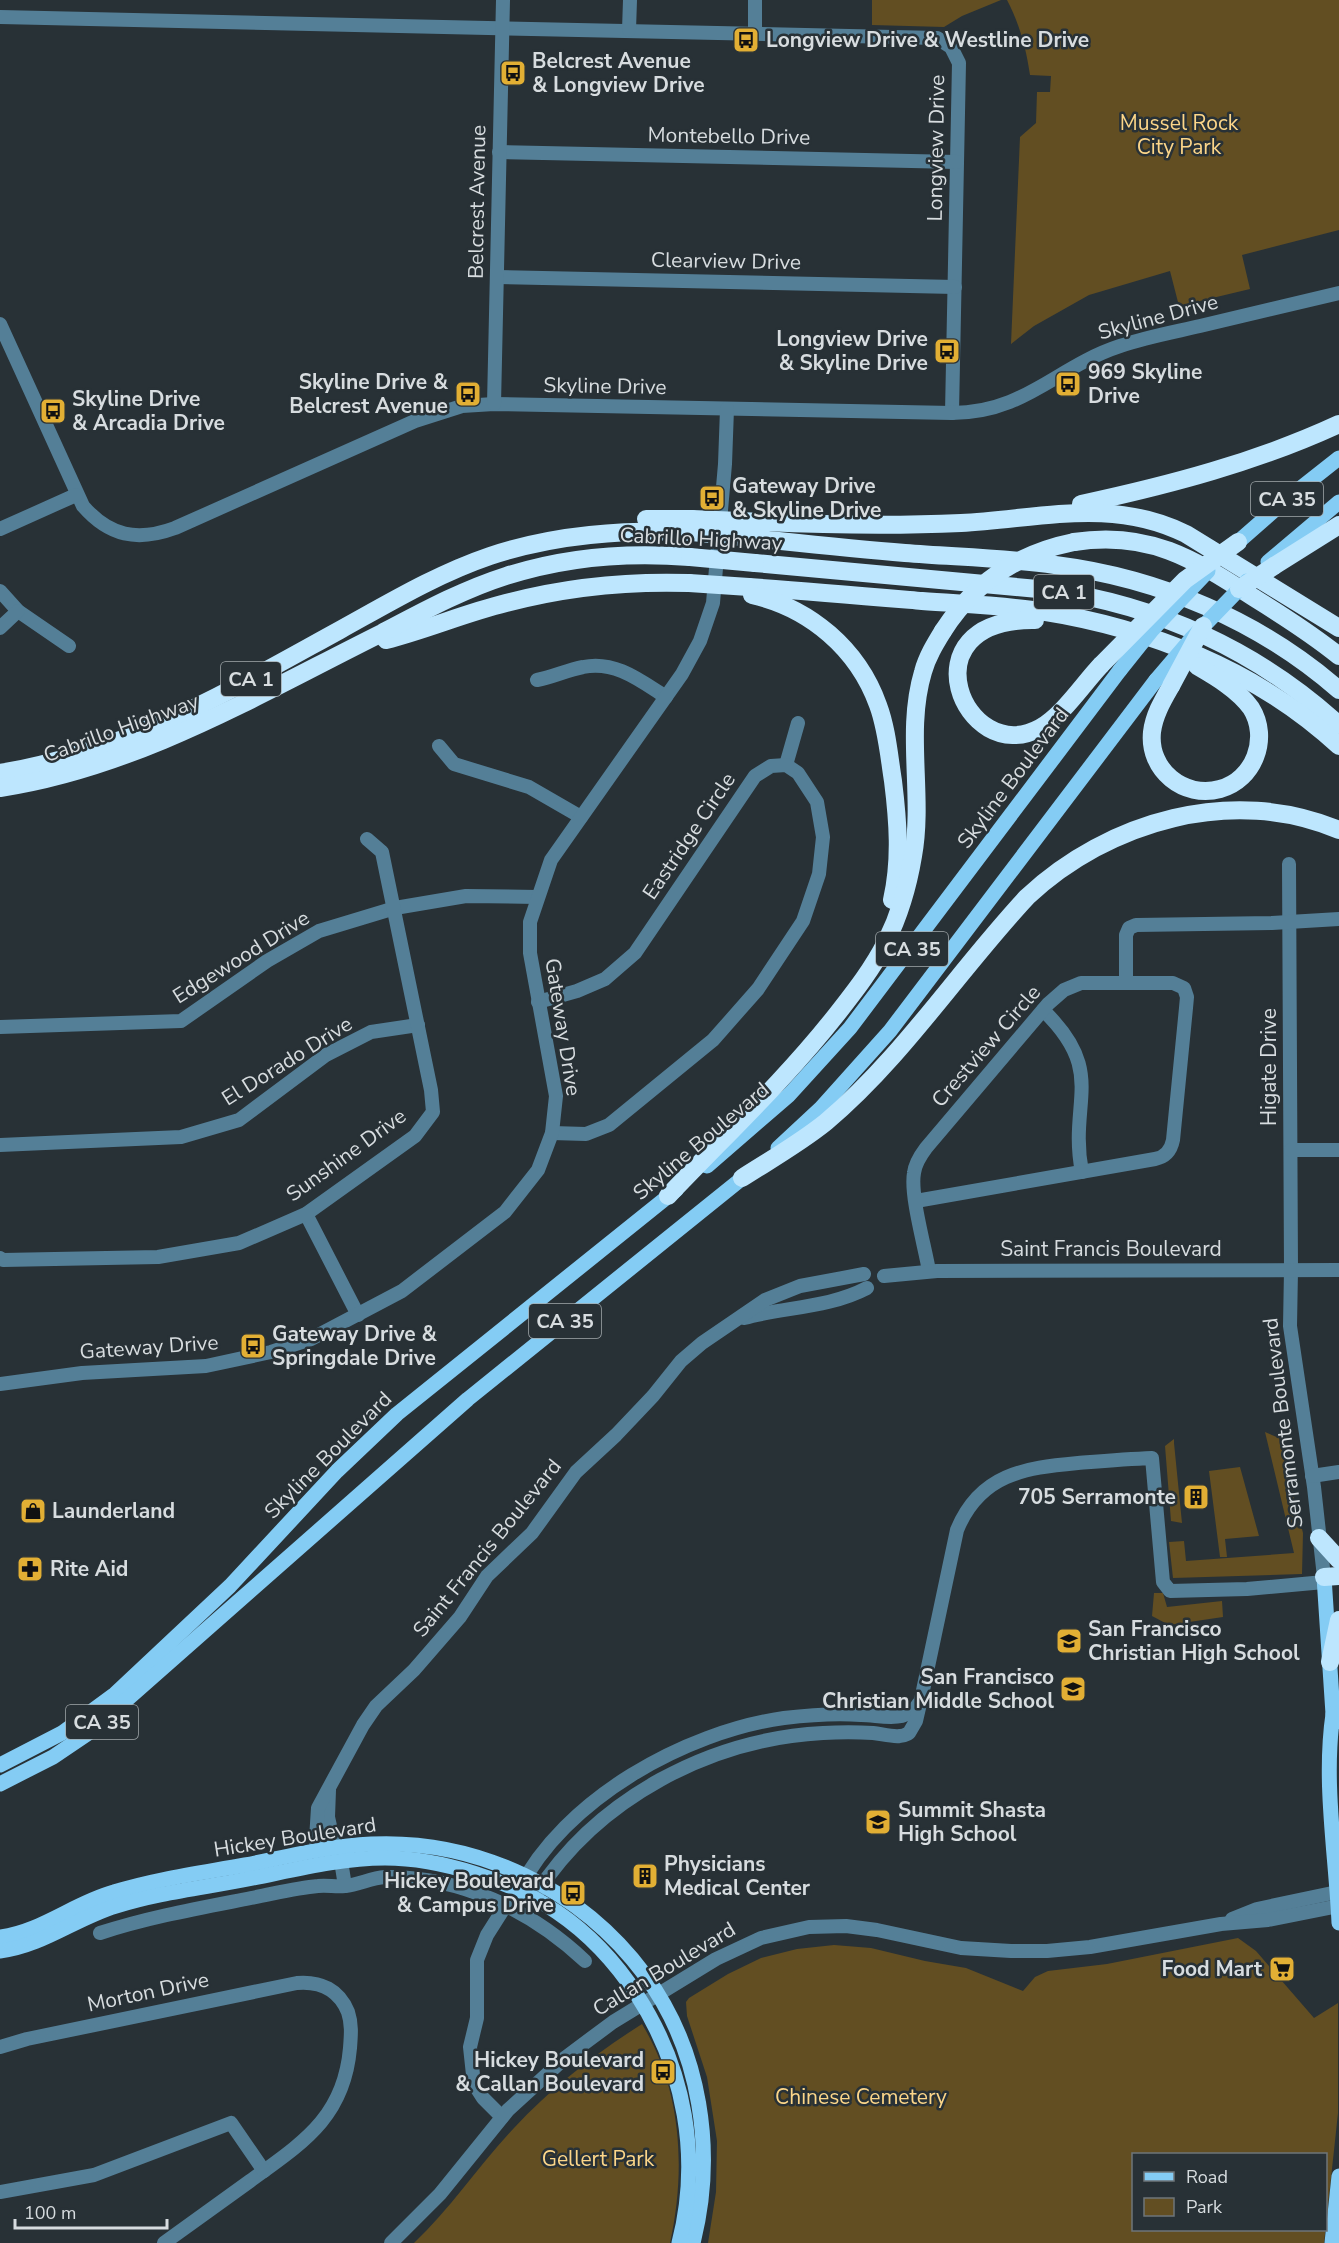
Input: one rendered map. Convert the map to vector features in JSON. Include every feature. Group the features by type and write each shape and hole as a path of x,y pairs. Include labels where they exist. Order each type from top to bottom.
{"highway":[{"path":"994,520 1085,503 1194,477 1276,450 1339,424"},
{"path":"762,531 994,520 1099,512 1125,514 1152,520 1200,542 1339,628"},
{"name":"Cabrillo Highway","path":"0,773 67,758 160,725 219,696 425,584 491,556 538,539 601,524 644,520 1034,562 1121,577 1186,598 1243,625 1299,659 1339,690"},
{"path":"1239,589 1271,564 1339,525"},
{"path":"668,1196 801,1058 857,988 886,942 899,911 909,877 918,824 916,708 923,672 943,631 964,602 993,577 1012,564 1035,553 1074,542 1097,539 1129,540 1160,547 1190,558 1300,627 1339,656"},
{"path":"1110,626 1028,620 991,625 977,634 966,646 959,664 958,684 966,707 982,723 1001,732 1021,733 1036,730 1052,719 1137,627 1185,580 1238,542"},
{"name":"Cabrillo Highway","path":"0,788 71,772 166,739 215,718 465,591 526,570 568,561 611,556 654,555 755,562 1092,597 1134,608 1193,630 1241,653 1305,695 1339,725"},
{"path":"343,652 505,603 565,590 616,584 689,586 1030,609 1137,633 1197,655 1251,682 1290,706 1339,746"},
{"path":"748,591 786,605 806,616 831,635 858,666 871,688 881,714 896,807 897,869 887,918 857,988"},
{"path":"1137,633 1213,676 1239,695 1251,708 1259,732 1258,749 1252,765 1236,782 1223,789 1200,791 1178,784 1162,771 1154,754 1151,735 1164,683 1203,627"},
{"path":"742,1178 825,1122 854,1096 903,1045 1027,897 1081,855 1139,828 1178,817 1216,811 1243,810 1278,813 1318,822 1339,830"},
{"path":"1319,1538 1339,1560"},
{"path":"1330,1662 1339,1620"}],"main road":[{"name":"Skyline Boulevard","path":"0,1765 62,1733 115,1694 221,1594 337,1471 397,1414 768,1114 850,1028 1120,670 1167,613 1238,542 1339,458"},
{"name":"CA 35","path":"1271,564 1339,502"},
{"path":"1203,627 1239,589"},
{"name":"CA 35","path":"0,1784 53,1756 90,1732 468,1399 742,1178 821,1108 883,1040 1164,683"},
{"name":"Serramonte Boulevard","path":"1330,1582 1330,1662 1333,1714 1329,1747 1339,1923"},
{"name":"Serramonte Boulevard","path":"1333,1714 1339,1734"},
{"name":"Hickey Boulevard","path":"0,1951 34,1943 92,1914 123,1904 383,1844 436,1848 479,1856 526,1876 538,1892 591,1941 621,1973 642,2004 670,2060 687,2123 689,2177 679,2243"},
{"name":"Hickey Boulevard","path":"0,1937 36,1927 83,1903 124,1889 317,1851 339,1855 429,1862 471,1873 518,1891 538,1892 572,1905 613,1938 635,1963 658,1994 685,2051 694,2082 704,2157 702,2189 693,2243"},
{"path":"1332,2243 1339,2176"}],"street":[{"name":"Belcrest Avenue","path":"494,404 503,0"},
{"path":"629,30 630,0"},
{"path":"754,33 755,0"},
{"name":"Longview Drive","path":"0,17 928,36 946,42 956,54 958,63 952,413"},
{"name":"Montebello Drive","path":"500,152 957,162"},
{"name":"Clearview Drive","path":"497,277 955,287"},
{"name":"Skyline Drive","path":"0,324 76,495 92,516 113,531 140,536 164,532 431,415 462,406 494,404 952,413 982,411 1011,403 1088,359 1122,345 1339,293"},
{"name":"Gateway Drive","path":"0,1384 62,1374 183,1369 271,1352 311,1339 402,1291 505,1212 538,1170 552,1133 556,1096 530,953 530,922 551,860 682,674 700,641 713,603 725,464 727,409"},
{"path":"0,529 76,495"},
{"path":"0,591 18,611 69,646"},
{"path":"0,628 18,611"},
{"path":"537,680 584,666 604,666 625,671 666,697"},
{"path":"552,1133 586,1134 609,1125 713,1040 758,989 803,921 819,874 823,837 817,802 798,773 786,765 798,723"},
{"path":"439,746 454,764 529,786 581,817"},
{"name":"Eastridge Circle","path":"538,1002 577,991 605,979 636,953 755,776 771,766 786,765"},
{"name":"Sunshine Drive","path":"1,1259 158,1257 239,1243 306,1214 415,1136 433,1112 418,1025 382,852 366,839"},
{"name":"Higate Drive","path":"1289,864 1291,1270"},
{"name":"Edgewood Drive","path":"0,1027 181,1021 267,961 319,931 395,908 466,896 537,897"},
{"path":"1126,983 1126,935 1133,926 1339,919"},
{"name":"Crestview Circle","path":"916,1201 1159,1158 1167,1153 1172,1143 1186,992 1177,984 1074,985 1058,994 1042,1010 921,1155 914,1174 916,1201 929,1271"},
{"path":"1042,1010 1069,1040 1081,1070 1083,1095 1078,1147 1082,1172"},
{"name":"El Dorado Drive","path":"0,1145 181,1137 239,1120 326,1055 371,1032 418,1025"},
{"path":"1291,1150 1339,1150"},
{"path":"306,1214 358,1315"},
{"name":"Serramonte Boulevard","path":"1291,1270 1290,1326 1319,1538 1330,1582"},
{"name":"Saint Francis Boulevard","path":"884,1276 929,1271 1339,1270"},
{"name":"Saint Francis Boulevard","path":"317,1851 315,1839 318,1808 363,1725 376,1706 414,1670 460,1617 487,1576 532,1533 576,1472 653,1396 681,1361 752,1308 780,1293 821,1281 864,1274"},
{"name":"Saint Francis Boulevard","path":"726,1326 757,1314 844,1299 867,1288"},
{"path":"538,1892 554,1867 591,1828 636,1794 676,1772 727,1751 784,1737 834,1732 905,1735 914,1726 960,1524 969,1507 984,1490 999,1480 1024,1470 1152,1458 1162,1582 1170,1591 1247,1589 1330,1582"},
{"path":"1312,1476 1339,1472"},
{"path":"518,1891 534,1862 590,1806 639,1771 680,1750 728,1731 781,1719 834,1714 903,1716 916,1708 922,1695"},
{"name":"Saint Francis Boulevard","path":"329,1790 328,1817 345,1886"},
{"path":"100,1933 132,1923 314,1886 345,1886 374,1878 417,1879 463,1889 506,1905 546,1928 585,1961"},
{"name":"Callan Boulevard","path":"391,2243 440,2194 502,2117 539,2080 571,2053 658,1994 738,1947 772,1934 809,1927 867,1928 950,1946 1023,1952 1090,1947 1221,1924 1257,1910 1338,1899"},
{"path":"502,2117 483,2098 474,2084 470,2047 477,2018 477,1960 487,1935 506,1905"},
{"name":"Morton Drive","path":"0,2047 27,2039 306,1982 319,1984 335,1992 344,2003 352,2023 348,2066 334,2104 315,2132 264,2171"},
{"path":"0,2192 94,2175 231,2123 264,2171 164,2243"}],"green space":[{"path":"872,0 1001,0 962,16 944,27 872,25"},
{"name":"Mussel Rock City Park","path":"1007,0 1339,0 1339,230 1242,255 1250,289 1179,306 1170,271 1089,295 1034,326 1011,344 1020,137 1036,123 1037,92 1050,92 1051,76 1030,75 1022,37"},
{"path":"1265,1432 1279,1438 1303,1533 1302,1574 1173,1578 1169,1542 1184,1541 1186,1561 1294,1553"},
{"path":"1174,1439 1182,1523 1171,1521 1165,1446"},
{"path":"1240,1467 1259,1536 1225,1539 1227,1557 1220,1557 1209,1471"},
{"path":"1154,1593 1163,1593 1167,1607 1222,1601 1223,1617 1169,1625 1152,1616"},
{"name":"Chinese Cemetery","path":"1238,1938 1256,1951 1314,2018 1338,2003 1338,2113 1327,2215 1327,2153 1132,2153 1132,2231 1325,2231 1324,2243 708,2243 716,2192 717,2141 707,2077 687,2016 686,2002 689,1998 728,1974 761,1958 797,1949 834,1945 871,1948 966,1968 1023,1991 1035,1977 1048,1971 1107,1964"},
{"name":"Gellert Park","path":"642,2024 666,2076 677,2131 678,2187 670,2243 414,2243 528,2113 575,2072"}],"place":[{"name":"Longview Drive & Westline Drive","path":"746,40"},
{"name":"Belcrest Avenue & Longview Drive","path":"513,73"},
{"name":"Longview Drive & Skyline Drive","path":"947,351"},
{"name":"969 Skyline Drive","path":"1068,384"},
{"name":"Skyline Drive & Belcrest Avenue","path":"468,394"},
{"name":"Skyline Drive & Arcadia Drive","path":"53,411"},
{"name":"Gateway Drive & Skyline Drive","path":"712,498"},
{"name":"Gateway Drive & Springdale Drive","path":"253,1346"},
{"name":"705 Serramonte","path":"1196,1497"},
{"name":"Launderland","path":"33,1511"},
{"name":"Rite Aid","path":"30,1569"},
{"name":"San Francisco Christian High School","path":"1069,1641"},
{"name":"San Francisco Christian Middle School","path":"1073,1689"},
{"name":"Summit Shasta High School","path":"878,1822"},
{"name":"Physicians Medical Center","path":"645,1876"},
{"name":"Hickey Boulevard & Campus Drive","path":"573,1893"},
{"name":"Food Mart","path":"1282,1969"},
{"name":"Hickey Boulevard & Callan Boulevard","path":"663,2072"}]}
